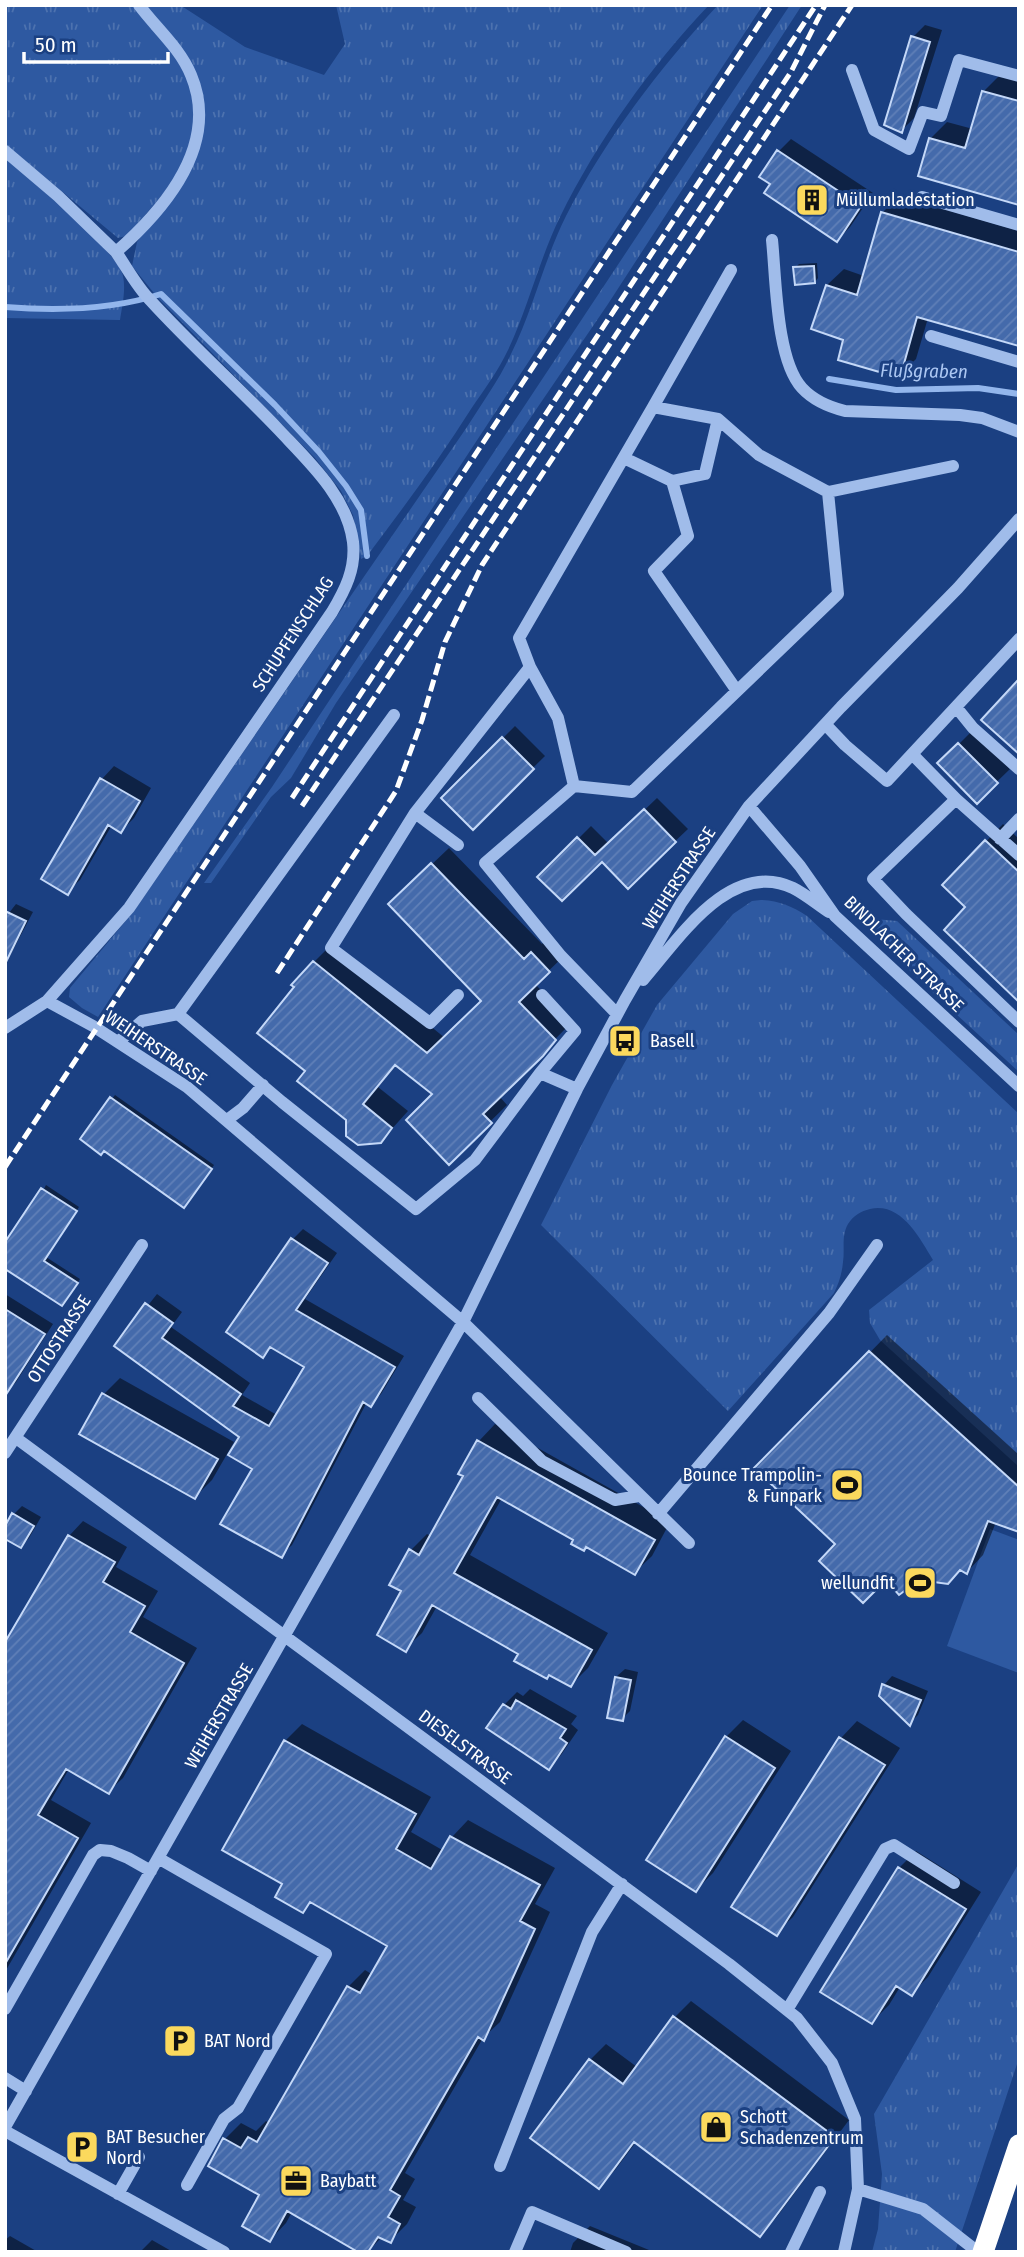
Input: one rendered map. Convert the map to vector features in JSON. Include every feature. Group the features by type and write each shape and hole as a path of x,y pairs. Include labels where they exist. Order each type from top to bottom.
{"highway":[{"path":"981,2252 1019,2145"}],"street":[{"path":"117,252 136,234 183,175 199,130 200,110 190,73 180,56 139,5"},
{"path":"852,70 874,130 909,149 923,112 941,116 959,60 1019,76"},
{"name":"SCHUPFENSCHLAG","path":"5,151 117,252 148,299 248,397 309,462 335,494 353,543 352,564 346,588 332,612 129,908 47,1001 5,1028"},
{"path":"922,197 1019,225"},
{"path":"772,240 783,343 793,374 801,387 814,398 827,406 845,411 982,418 1019,432"},
{"path":"574,786 558,718 530,667 519,638 731,270"},
{"path":"931,336 1019,362"},
{"path":"653,407 718,419 759,454 828,492 953,466"},
{"path":"624,458 672,481 705,474 718,419"},
{"path":"672,481 688,536 654,571 737,691"},
{"path":"617,1014 561,956 485,863 574,786 632,792 838,594 828,492"},
{"name":"WEIHERSTRASSE","path":"5,2129 463,1322 577,1089 681,903 749,806 825,723 1016,528"},
{"path":"825,723 845,745 887,781 1019,639"},
{"path":"457,995 430,1023 331,948 415,813 530,667"},
{"path":"956,708 973,728 1019,769"},
{"path":"118,1042 142,1021 178,1014 394,715"},
{"path":"913,755 956,799 1019,855"},
{"path":"956,799 873,879 1019,1022"},
{"name":"BINDLACHER STRASSE","path":"749,806 800,866 835,916 1019,1086"},
{"path":"415,813 458,845"},
{"path":"1000,839 1019,819"},
{"path":"625,1000 710,905 727,891 764,882 779,884 793,888 835,916"},
{"path":"178,1014 416,1209 475,1160 575,1031 542,995"},
{"name":"WEIHERSTRASSE","path":"47,1001 118,1042 187,1087 227,1120 463,1322 689,1543"},
{"path":"540,1073 577,1089"},
{"path":"227,1120 243,1108 263,1086"},
{"name":"OTTOSTRASSE","path":"5,1453 142,1245"},
{"path":"658,1514 829,1314 877,1245"},
{"path":"478,1398 542,1461 615,1500 639,1496"},
{"name":"DIESELSTRASSE","path":"16,1438 622,1884 797,2018 832,2063 855,2119 858,2189 844,2252"},
{"path":"787,2010 885,1849 894,1845 954,1883"},
{"path":"5,2009 93,1855 100,1850 111,1851 150,1871"},
{"path":"158,1858 326,1954 238,2108 224,2119 187,2185"},
{"path":"500,2166 592,1932 622,1884"},
{"path":"5,2078 26,2091"},
{"path":"5,2129 223,2252"},
{"path":"118,2193 139,2157"},
{"path":"858,2189 923,2209 981,2252"},
{"path":"791,2252 820,2192"},
{"path":"515,2252 532,2212 626,2252"}],"green space":[{"path":"5,5 134,5 163,38 181,65 194,99 195,122 191,144 171,183 126,236 118,238 5,144"},
{"path":"144,5 180,5 245,47 324,75 345,44 336,5 709,5 666,53 608,132 560,217 515,334 500,365 421,484 367,556 361,559 353,515 341,491 315,458 158,298 132,266 137,242 186,176 199,90"},
{"path":"718,5 763,5 98,1017 82,1008 69,997 70,988 134,911 467,427 511,354 558,233 598,159 635,105"},
{"path":"790,5 802,5 608,304 336,703 291,778 271,797 211,883 204,883 272,787"},
{"path":"5,157 90,233 117,265 123,276 124,287 120,320 5,318"},
{"path":"752,901 785,905 807,916 1019,1114 1019,1467 880,1340 870,1323 869,1310 933,1260 908,1223 891,1211 870,1209 850,1221 845,1233 841,1274 834,1293 728,1411 541,1225 612,1085 657,1005 733,914"},
{"path":"842,901 875,919 897,921 1019,1035 1019,1072 917,978"},
{"path":"990,1529 1019,1540 1019,1673 947,1646"},
{"path":"1019,1863 1019,2058 955,2252 872,2252 878,2229 882,2174 874,2114"}],"building":[{"path":"911,36 930,42 902,133 884,125"},
{"path":"982,91 1019,101 1019,205 918,176 929,138 965,148"},
{"name":"Müllumladestation","path":"777,150 861,206 837,242 764,193 770,184 759,177"},
{"path":"881,212 1019,252 1019,346 917,317 900,378 838,360 843,340 811,329 826,285 857,295"},
{"path":"814,266 815,283 795,285 793,267"},
{"path":"1019,679 1019,754 981,720"},
{"path":"502,737 534,769 473,830 441,798"},
{"path":"958,743 998,783 977,804 937,763"},
{"path":"100,778 140,801 121,833 108,825 68,895 41,879"},
{"path":"644,809 676,842 628,889 602,862 562,901 537,877 577,837 595,855"},
{"path":"985,840 1019,872 1019,1002 944,930 965,907 942,885"},
{"path":"431,863 524,959 531,952 550,972 519,1002 556,1040 483,1114 492,1123 449,1165 406,1120 432,1094 395,1065 363,1104 392,1128 381,1143 358,1145 346,1136 346,1120 297,1081 305,1071 257,1033 294,987 291,985 313,961 427,1053 481,1001 388,904"},
{"path":"5,911 26,921 5,964"},
{"path":"110,1097 212,1169 184,1208 104,1151 101,1155 80,1139"},
{"path":"41,1188 77,1211 44,1261 78,1283 62,1306 5,1269 5,1242"},
{"path":"291,1238 328,1263 296,1310 395,1367 371,1407 363,1402 282,1558 220,1524 252,1469 228,1455 239,1437 114,1346 145,1303 173,1323 162,1338 241,1394 233,1406 269,1426 304,1367 270,1347 263,1358 226,1332"},
{"path":"5,1309 45,1334 5,1396"},
{"path":"869,1351 1019,1487 1019,1532 988,1521 967,1574 960,1570 948,1584 919,1580 899,1595 886,1580 863,1603 819,1561 835,1544 754,1468"},
{"path":"102,1393 218,1459 195,1499 79,1434"},
{"path":"477,1440 655,1540 635,1575 586,1547 584,1551 571,1544 573,1540 497,1497 454,1573 592,1650 571,1687 549,1675 547,1679 514,1661 518,1654 432,1605 406,1652 377,1635 401,1591 389,1585 409,1549 419,1555 463,1476 458,1474"},
{"path":"12,1513 34,1526 21,1548 5,1539 5,1526"},
{"path":"68,1535 115,1562 103,1582 145,1606 130,1632 184,1663 109,1794 66,1769 51,1793 38,1815 78,1838 5,1964 5,1642"},
{"path":"615,1677 631,1680 623,1721 607,1718"},
{"path":"882,1684 921,1700 910,1726 879,1696"},
{"path":"516,1700 566,1729 560,1738 567,1743 549,1770 486,1728 503,1704 511,1709"},
{"path":"725,1736 775,1768 696,1892 646,1860"},
{"path":"839,1737 885,1765 777,1936 731,1907"},
{"path":"284,1740 416,1814 396,1849 431,1869 450,1836 540,1885 520,1921 535,1929 484,2041 478,2037 390,2190 400,2196 388,2217 400,2224 391,2243 378,2237 368,2252 358,2252 287,2211 270,2242 242,2226 259,2195 208,2166 223,2138 241,2148 248,2137 257,2142 347,1986 360,1993 387,1946 310,1902 303,1913 275,1897 282,1884 222,1850"},
{"path":"898,1867 966,1909 912,1996 896,1986 872,2024 820,1992"},
{"name":"Schott Schadenzentrum","path":"673,2016 835,2137 760,2237 634,2142 599,2189 530,2138 589,2059 623,2084"}],"waterway":[{"path":"5,307 84,308 161,294 275,405 319,452 346,486 361,510 367,556"},
{"name":"Flußgraben","path":"829,379 896,390 978,388 1019,394"}],"railway":[{"path":"5,1167 772,5"},
{"path":"302,806 791,72 825,5"},
{"path":"277,973 396,791 422,720 445,642 482,565 852,5"},
{"path":"292,798 814,8"}],"place":[{"name":"Müllumladestation","path":"812,200"},
{"name":"Basell","path":"625,1041"},
{"name":"Bounce Trampolin- & Funpark","path":"847,1485"},
{"name":"wellundfit","path":"920,1583"},
{"name":"BAT Nord","path":"180,2041"},
{"name":"Schott Schadenzentrum","path":"716,2127"},
{"name":"BAT Besucher Nord","path":"82,2147"},
{"name":"Baybatt","path":"296,2181"}]}
